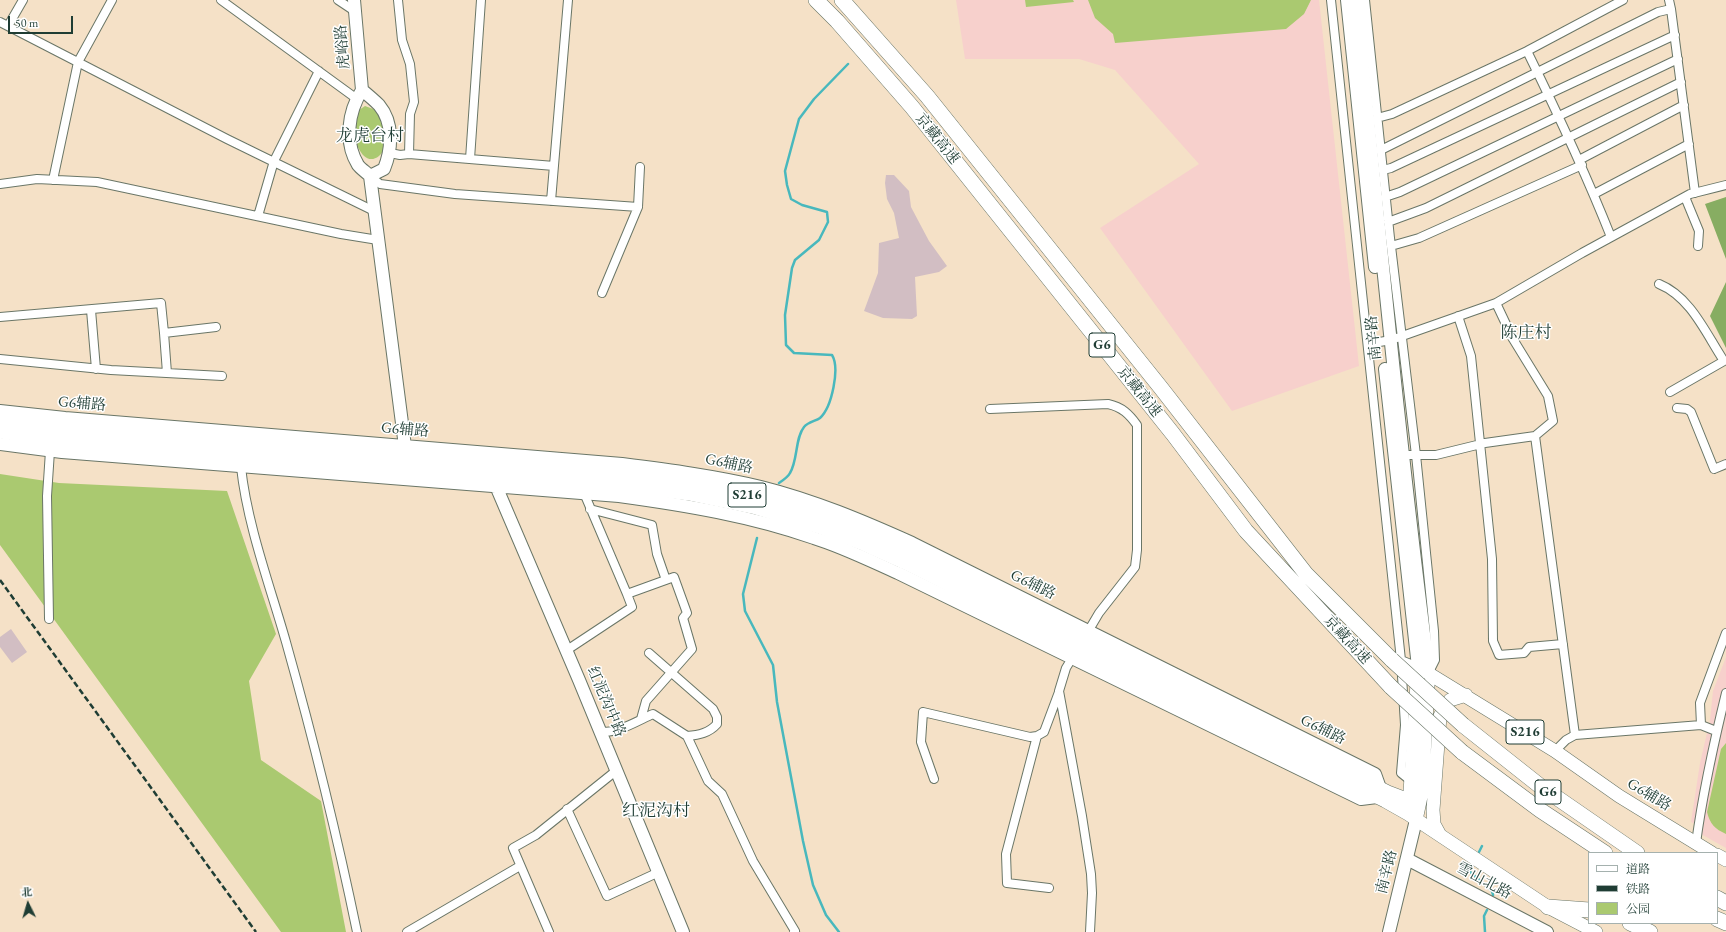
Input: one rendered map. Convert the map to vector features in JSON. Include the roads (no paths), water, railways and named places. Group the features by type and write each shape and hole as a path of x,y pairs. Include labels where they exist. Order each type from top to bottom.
{"highway":[{"name":"京藏高速","path":"816,0 837,21 912,107 1172,434 1246,531 1391,687 1462,752 1540,810 1603,852"},
{"name":"京藏高速","path":"842,0 927,96 1161,388 1306,574 1463,725 1540,786 1636,852"},
{"path":"1548,907 1588,910"},
{"path":"1632,924 1650,932"}],"main road":[{"name":"G6辅路","path":"0,421 64,429 406,451 691,483 758,497 822,516 867,534 907,552 1080,644"},
{"name":"G6辅路","path":"0,432 64,441 620,484 689,494 756,508 819,527 863,544 1080,644 1378,792 1412,817 1548,907 1596,932"},
{"name":"G6辅路","path":"1424,670 1555,751 1619,796 1710,852"},
{"path":"1412,817 1409,800 1424,670"},
{"path":"1412,817 1422,792 1424,670"},
{"path":"1440,835 1434,824 1433,810 1440,716 1450,700 1466,695"},
{"name":"G6辅路","path":"1378,792 1409,800"}],"street":[{"path":"8,26 23,0"},
{"path":"53,180 78,62 112,0"},
{"path":"221,0 319,71 380,106 387,122 391,138 390,152 384,169 370,176"},
{"path":"338,0 356,12"},
{"name":"虎峪路","path":"354,0 356,12 360,95"},
{"path":"398,0 402,40 410,64 414,102 410,114 409,154"},
{"path":"470,159 481,0"},
{"path":"551,201 568,0"},
{"path":"1331,0 1368,344 1397,660 1405,724 1401,773 1411,781"},
{"name":"南辛路","path":"1347,0 1391,340 1424,670"},
{"name":"南辛路","path":"1356,0 1424,670"},
{"path":"1366,0 1391,246 1391,340 1416,455 1435,651 1435,660 1424,670 1397,660"},
{"path":"1378,118 1392,114 1527,51 1623,0"},
{"path":"1669,0 1695,193"},
{"path":"1381,150 1658,12 1671,9"},
{"path":"0,22 374,211"},
{"path":"1383,170 1391,168 1675,36"},
{"path":"1527,51 1569,137 1611,237"},
{"path":"1385,197 1400,192 1678,59"},
{"path":"258,216 274,161 319,71"},
{"path":"1388,222 1426,208 1681,82"},
{"path":"360,95 350,124 349,138 352,152 359,165 380,184 455,194 638,207"},
{"path":"1391,246 1419,238 1580,162 1684,105"},
{"path":"1594,194 1689,144"},
{"path":"390,152 400,155 409,154 554,166"},
{"path":"602,293 638,207 640,167"},
{"path":"370,176 406,451"},
{"path":"0,184 37,179 96,182 378,240"},
{"path":"1368,344 1391,340 1496,303 1611,237 1685,197 1726,185"},
{"path":"1685,197 1700,231 1698,246"},
{"path":"1659,284 1675,292 1686,303 1725,363 1670,392"},
{"path":"0,317 161,303 167,373"},
{"path":"1403,455 1436,455 1480,444 1535,436 1552,421 1548,396 1513,339 1496,303"},
{"path":"91,310 96,369"},
{"path":"1458,316 1471,356 1492,559 1493,641 1499,656 1524,653 1529,647 1563,644"},
{"path":"164,333 216,327"},
{"path":"0,359 96,369 222,376"},
{"path":"934,779 921,742 923,712 1030,737 1037,736 1044,732 1066,668 1099,613 1135,567 1137,550 1137,426 1129,415 1118,407 1108,404 990,409"},
{"path":"1677,408 1691,412 1714,469 1726,464"},
{"name":"G6辅路","path":"0,411 406,451"},
{"path":"1535,436 1575,735"},
{"name":"G6辅路","path":"0,444 50,450 241,467 584,493 687,505 753,519 815,538 898,573 1080,644 1375,774 1378,792"},
{"path":"49,619 47,496 50,450"},
{"path":"241,467 244,495 286,643 327,797 357,932"},
{"name":"红泥沟中路","path":"496,486 601,731 683,932"},
{"path":"566,650 632,607 584,493"},
{"path":"590,509 652,526 657,554 666,580"},
{"path":"627,594 674,577 687,613 683,618 692,649 646,701 641,719"},
{"path":"1701,725 1700,703 1726,633"},
{"path":"649,653 713,709 717,717 717,724 711,730 699,735 687,736"},
{"path":"1059,691 1082,816 1090,874 1090,932"},
{"path":"1696,843 1699,817 1716,731 1726,693"},
{"path":"601,731 608,733 653,714 687,736 708,780 722,794 752,861 795,932"},
{"path":"1555,751 1566,740 1575,735 1701,725 1716,731"},
{"path":"1037,736 1006,854 1007,884 1049,888"},
{"path":"549,932 512,848 536,835 617,770"},
{"path":"567,809 607,896 659,872"},
{"name":"南辛路","path":"1389,932 1407,859 1412,817"},
{"name":"雪山北路","path":"1407,859 1547,932"},
{"path":"407,932 520,866"}],"waterway":[{"path":"779,483 788,476 793,468 799,437 804,427 820,418 824,413 831,397 835,378 834,361 832,355 794,353 786,345 785,315 792,268 795,260 819,240 828,222 827,212 802,205 791,199 785,171 799,119 814,99 848,64"},
{"path":"757,538 743,594 745,611 773,665 777,702 803,841 813,885 826,915 839,932"},
{"path":"1479,852 1482,846"},
{"path":"1472,866 1469,871 1492,891 1493,895"},
{"path":"1485,932 1484,916 1487,910"}],"railway":[{"path":"0,580 256,932"}],"district":[{"name":"龙虎台村","path":"370,136"},
{"name":"陈庄村","path":"1526,333"},
{"name":"红泥沟村","path":"656,811"}]}
